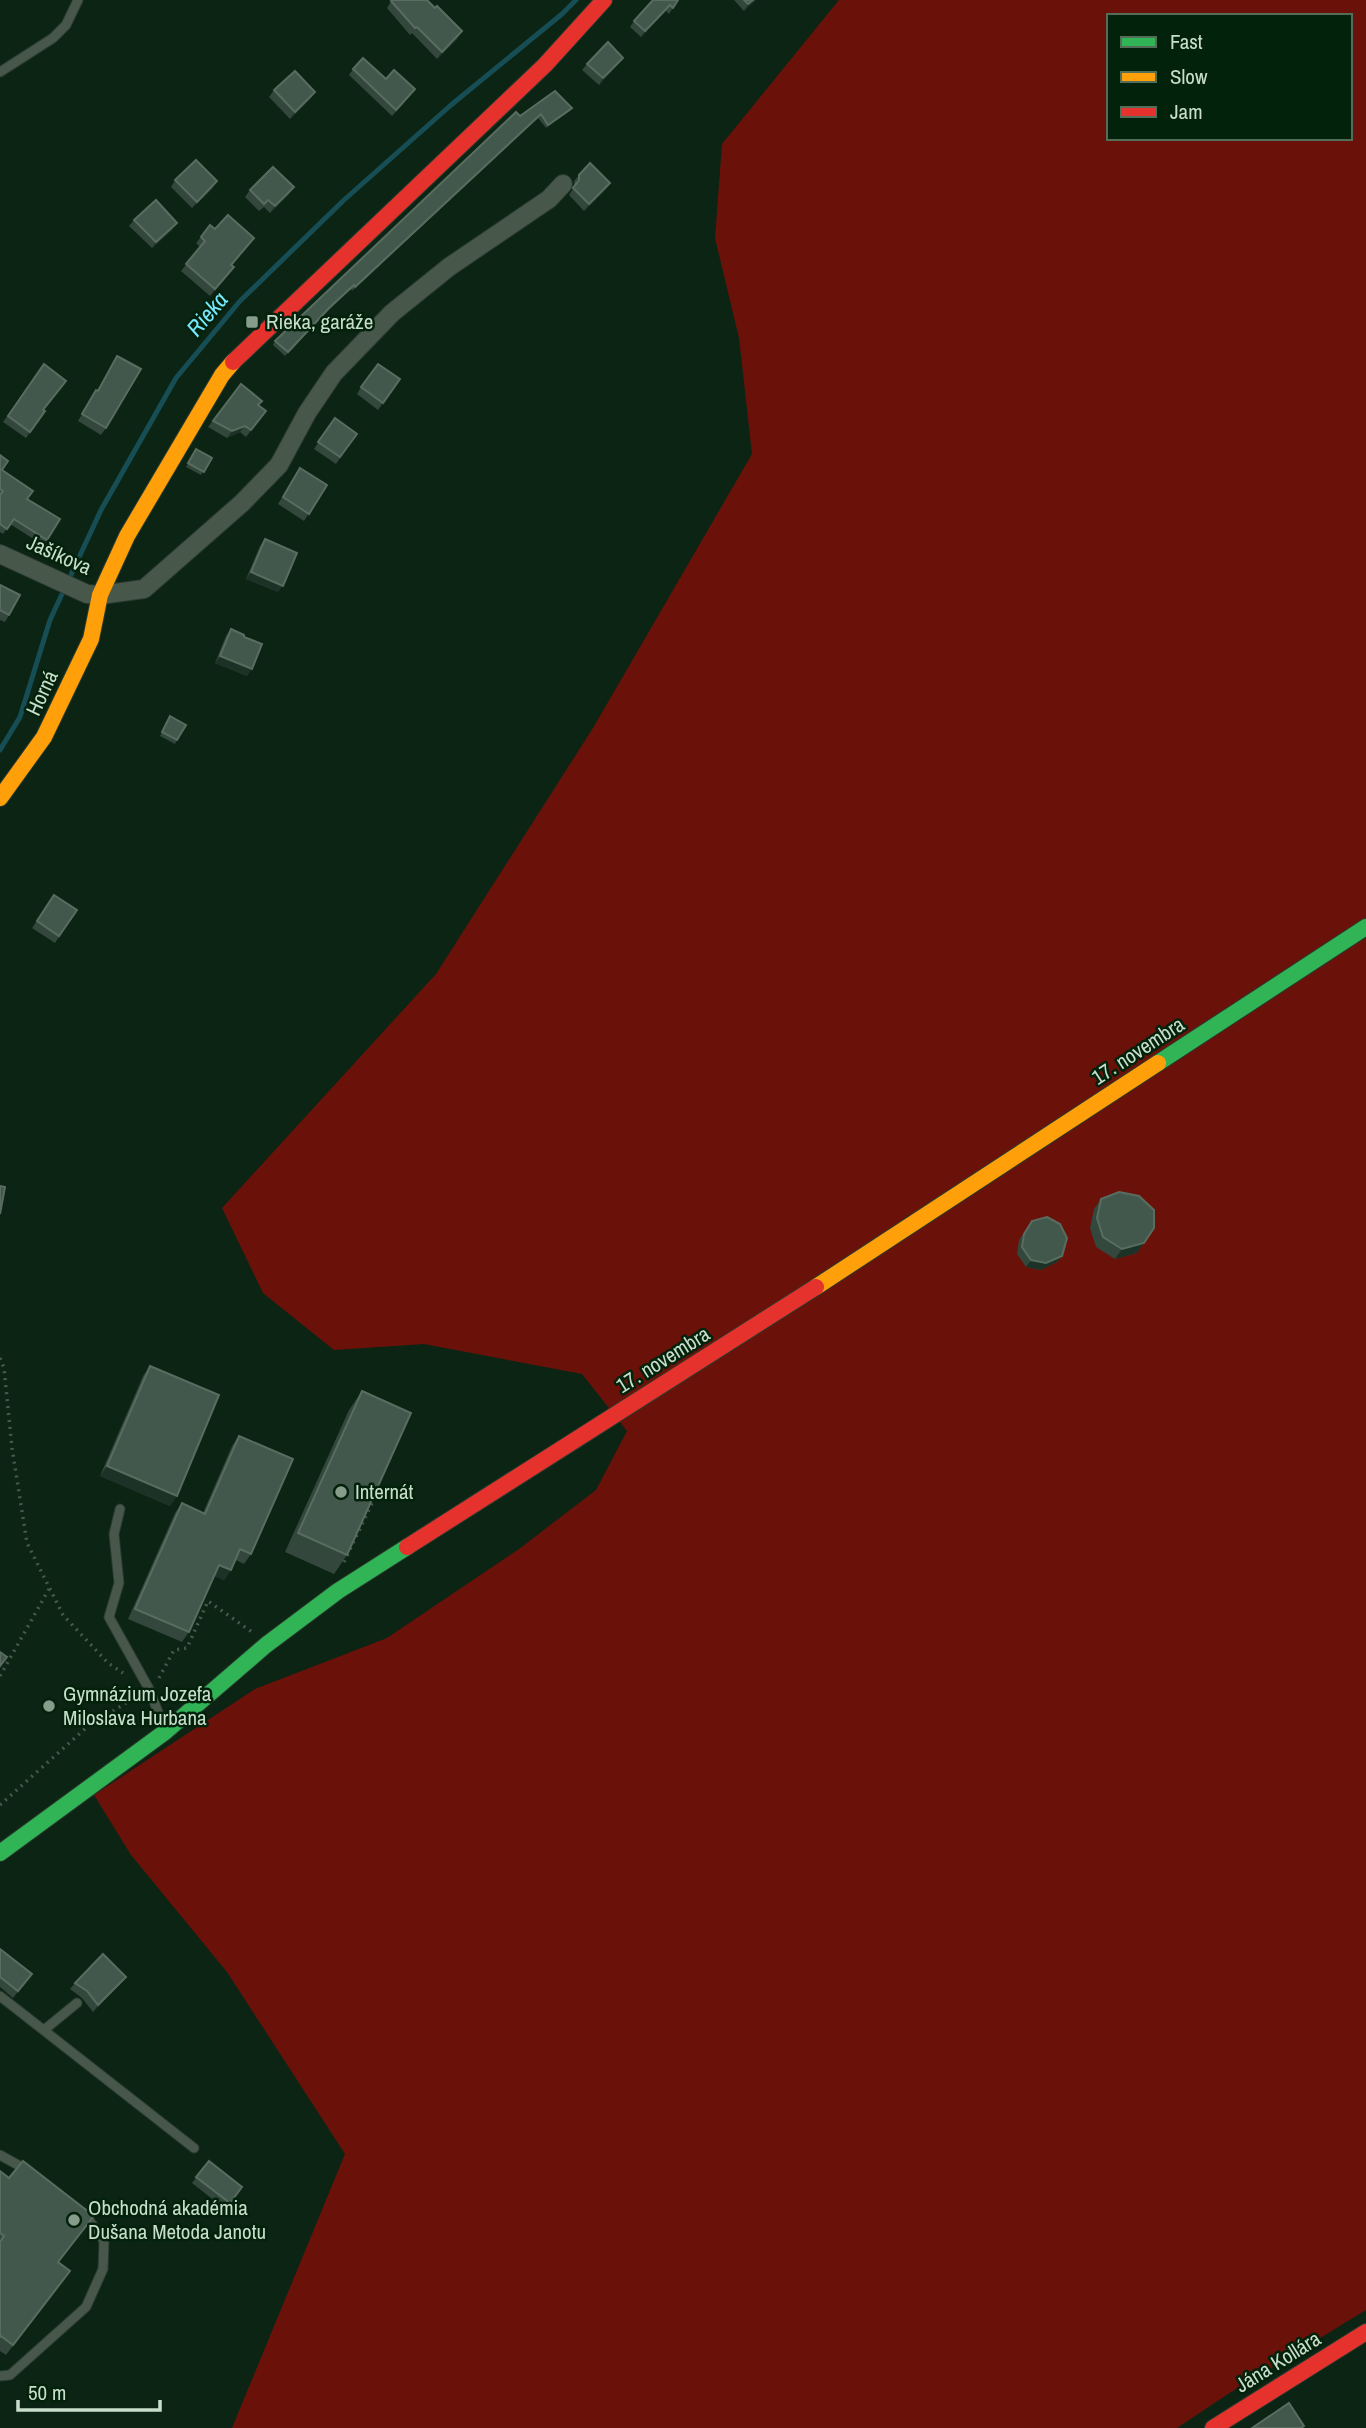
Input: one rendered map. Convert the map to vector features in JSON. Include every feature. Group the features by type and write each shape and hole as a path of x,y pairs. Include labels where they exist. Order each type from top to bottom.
{"street":[{"name":"Horná","path":"0,798 44,737 91,639 94,594 222,375 236,358 545,65 604,0"},
{"path":"94,594 144,589 232,512 279,465 307,413 334,373 366,339 449,267 549,199 564,184"},
{"name":"Jašíkova","path":"0,554 94,594"},
{"name":"17. novembra","path":"0,1853 165,1732 266,1645 338,1591 799,1299 1366,927"},
{"name":"Jána Kollára","path":"1213,2428 1366,2332"}],"lane":[{"path":"0,72 53,38 66,25 78,0"},
{"path":"120,1509 114,1534 118,1583 109,1617 149,1689 165,1732"},
{"path":"0,1996 194,2148"},
{"path":"44,2031 77,2003"},
{"path":"0,2155 39,2178"},
{"path":"0,2376 10,2375 86,2307 103,2269 104,2241 79,2205"}],"path":[{"path":"0,1358 4,1368 12,1448 27,1542 63,1615 108,1662 149,1689"},
{"path":"338,1591 339,1574 374,1499"},
{"path":"0,1676 50,1588"},
{"path":"0,1805 86,1728 149,1689 162,1674 174,1650 187,1648 208,1601 255,1634 266,1645"}],"shaded area":[{"path":"839,0 1366,0 1366,2310 1177,2428 232,2428 345,2154 227,1972 131,1855 94,1795 255,1689 387,1638 519,1549 596,1490 627,1431 582,1374 424,1344 334,1350 263,1293 222,1208 436,974 593,728 752,454 739,338 715,238 722,144"}],"building":[{"path":"392,0 427,0 435,8 437,6 462,31 442,52 415,28"},
{"path":"653,0 678,0 673,8 670,5 645,31 634,21"},
{"path":"608,42 623,58 603,78 587,64"},
{"path":"363,58 386,79 394,70 415,89 396,110 353,69"},
{"path":"295,71 315,92 295,112 274,90"},
{"path":"555,91 572,108 548,125 541,114 329,308 288,352 275,341 516,112 520,116"},
{"path":"196,160 217,181 197,202 175,180"},
{"path":"590,163 610,183 589,204 573,188 579,175"},
{"path":"273,167 294,187 275,206 268,200 264,204 250,190"},
{"path":"156,200 177,223 156,242 134,220"},
{"path":"228,215 254,238 215,289 186,264 205,241 201,237 210,225 215,229"},
{"path":"117,356 141,369 106,428 82,414"},
{"path":"44,364 66,381 30,432 8,416"},
{"path":"378,364 400,379 383,403 361,387"},
{"path":"241,384 262,401 258,405 266,411 251,430 245,426 232,431 213,421"},
{"path":"335,418 357,434 340,457 318,442"},
{"path":"196,449 212,458 204,472 188,463"},
{"path":"0,455 8,461 2,470 33,491 27,499 60,519 47,540 14,519 7,529 0,524 0,495 3,491 0,489"},
{"path":"300,468 327,485 309,514 283,497"},
{"path":"265,539 297,553 283,586 251,572"},
{"path":"0,585 20,595 9,615 0,610"},
{"path":"231,629 262,644 252,669 220,656"},
{"path":"170,716 186,725 177,740 162,732"},
{"path":"54,895 77,910 59,936 37,921"},
{"path":"0,1186 5,1187 0,1214"},
{"path":"1119,1192 1139,1196 1154,1210 1154,1228 1144,1243 1122,1249 1103,1237 1097,1218 1101,1199"},
{"path":"1047,1217 1060,1224 1067,1238 1062,1256 1046,1263 1031,1260 1022,1247 1024,1234 1032,1221"},
{"path":"150,1366 219,1395 177,1496 107,1466"},
{"name":"Internát","path":"362,1391 411,1413 347,1555 298,1533"},
{"path":"239,1436 293,1459 251,1554 240,1549 231,1570 219,1565 189,1632 135,1609 182,1503 205,1514"},
{"path":"0,1652 7,1657 0,1666"},
{"path":"0,1949 32,1974 18,1991 0,1977"},
{"path":"103,1954 126,1977 98,2005 87,1991 75,1983"},
{"path":"23,2161 93,2217 58,2262 70,2271 13,2345 0,2337 0,2242 4,2236 0,2233 0,2171 9,2178"},
{"path":"209,2161 242,2187 230,2203 196,2177"},
{"path":"1289,2403 1304,2426 1252,2428"}],"waterway":[{"name":"Rieka","path":"0,750 20,717 50,620 101,510 176,378 240,301 344,200 576,0"}],"traffic: fast":[{"path":"1158,1063 1366,927"},
{"path":"0,1853 165,1732 266,1645 338,1591 407,1547"}],"traffic: slow":[{"path":"0,798 44,737 91,639 100,595 127,536 222,375 233,362"},
{"path":"816,1287 1158,1063"}],"traffic: jam":[{"path":"233,362 545,65 604,0"},
{"path":"407,1547 816,1287"},
{"path":"1213,2428 1366,2332"}],"place":[{"name":"Rieka, garáže","path":"252,322"},
{"name":"Internát","path":"341,1492"},
{"name":"Gymnázium Jozefa Miloslava Hurbana","path":"49,1706"},
{"name":"Obchodná akadémia Dušana Metoda Janotu","path":"74,2220"}]}
